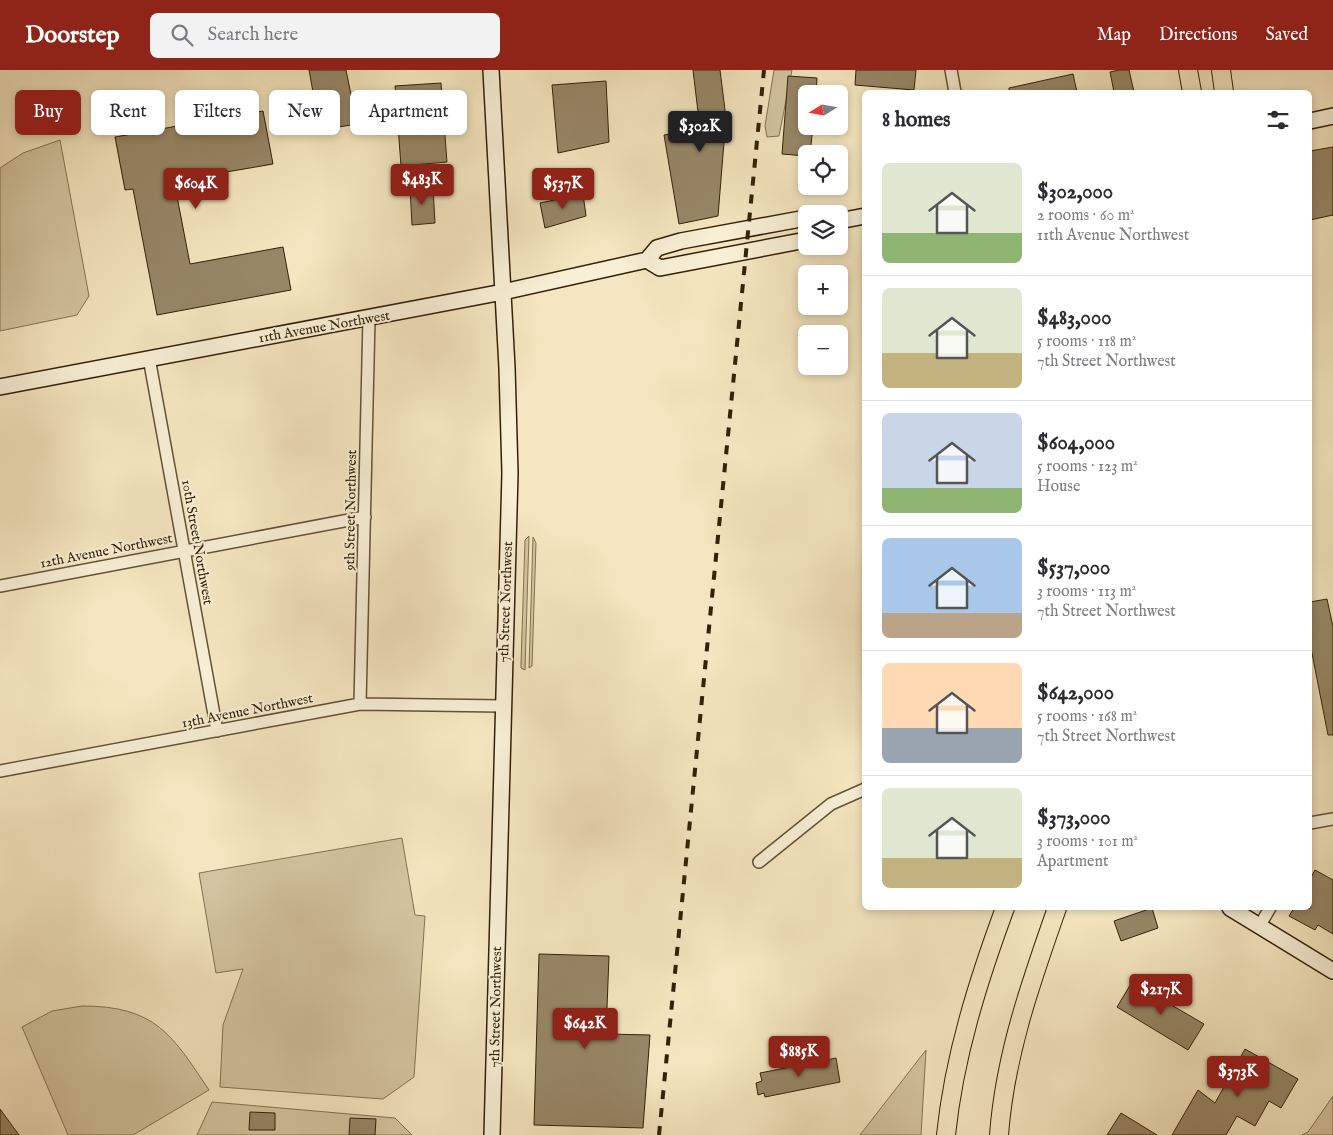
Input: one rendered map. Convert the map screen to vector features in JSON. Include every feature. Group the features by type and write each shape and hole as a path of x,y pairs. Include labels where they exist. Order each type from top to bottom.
{"main road":[{"name":"7th Street Northwest","path":"491,70 503,292 510,473 502,706 492,1135"},
{"path":"1188,70 1192,90"},
{"path":"1221,70 1224,90"},
{"path":"1312,121 1333,116"},
{"path":"848,219 862,217"},
{"name":"11th Avenue Northwest","path":"0,387 503,292 647,260 657,248 681,241 798,219"},
{"name":"11th Avenue Northwest","path":"647,260 660,268 798,242"},
{"path":"946,1135 963,1040 988,952 1003,910"},
{"path":"999,1135 1010,1060 1024,1000 1056,910"},
{"path":"1233,910 1333,971"}],"street":[{"path":"951,70 955,90"},
{"name":"9th Street Northwest","path":"360,704 369,318"},
{"name":"10th Street Northwest","path":"149,358 217,731"},
{"name":"12th Avenue Northwest","path":"0,586 365,517"},
{"name":"13th Avenue Northwest","path":"0,772 360,704 502,706"},
{"path":"759,862 831,804 862,789"},
{"path":"1312,823 1333,818"},
{"path":"1260,926 1269,910"}],"shaded area":[{"path":"774,70 792,70 779,136 767,137 765,126"},
{"path":"60,140 89,296 77,315 0,331 0,168 23,153"},
{"path":"529,536 525,670 521,668 521,664 525,540"},
{"path":"533,537 536,543 532,666 529,668"},
{"path":"402,838 415,915 425,916 414,1077 383,1099 220,1087 223,1025 243,969 216,973 199,873"},
{"path":"82,1006 107,1007 128,1011 145,1018 159,1027 184,1054 209,1090 133,1135 68,1135 22,1027 52,1011"},
{"path":"926,1050 921,1135 860,1135"},
{"path":"1333,1096 1333,1135 1302,1135 1308,1132"},
{"path":"212,1102 395,1118 412,1135 197,1135"}],"building":[{"path":"309,70 346,70 350,90 350,125 340,127 340,90 313,90"},
{"path":"693,70 720,70 726,118 718,216 679,224 664,135 700,129"},
{"path":"856,70 916,70 914,90 855,85"},
{"path":"1129,70 1134,90 1114,90 1110,72"},
{"path":"1073,74 1077,90 1009,90 1009,88"},
{"path":"788,76 817,78 817,85 798,85 798,135 812,135 811,145 798,145 798,155 782,154"},
{"path":"606,81 609,142 558,153 552,85"},
{"path":"441,83 442,90 395,90 395,86"},
{"path":"263,111 273,164 174,181 190,264 283,247 291,290 157,315 133,189 125,190 115,137 126,135 165,135 165,128 175,126 175,135 259,135 259,112"},
{"path":"399,135 445,135 447,162 401,166"},
{"path":"1333,147 1333,215 1312,220 1312,151"},
{"path":"433,186 435,223 412,225 410,188"},
{"path":"583,194 586,216 545,228 540,203"},
{"path":"1327,599 1333,627 1333,735 1328,735 1312,653 1312,602"},
{"path":"1315,870 1333,880 1333,934 1318,925 1315,930 1289,916 1293,910 1312,910 1312,875"},
{"path":"1146,910 1153,910 1158,928 1121,941 1114,921"},
{"path":"539,954 609,956 606,1034 650,1035 643,1128 534,1125"},
{"path":"1132,982 1204,1024 1188,1050 1117,1007"},
{"path":"1245,1049 1298,1079 1281,1108 1269,1101 1255,1126 1237,1116 1226,1135 1172,1135 1198,1090 1215,1103"},
{"path":"836,1058 840,1082 765,1097 764,1093 758,1095 756,1083 762,1081 760,1073"},
{"path":"0,1109 19,1135 0,1135"},
{"path":"250,1112 275,1113 275,1130 249,1130"},
{"path":"1121,1113 1157,1135 1107,1135"},
{"path":"350,1118 376,1119 375,1135 349,1135"}],"railway":[{"path":"659,1135 764,70"}]}
